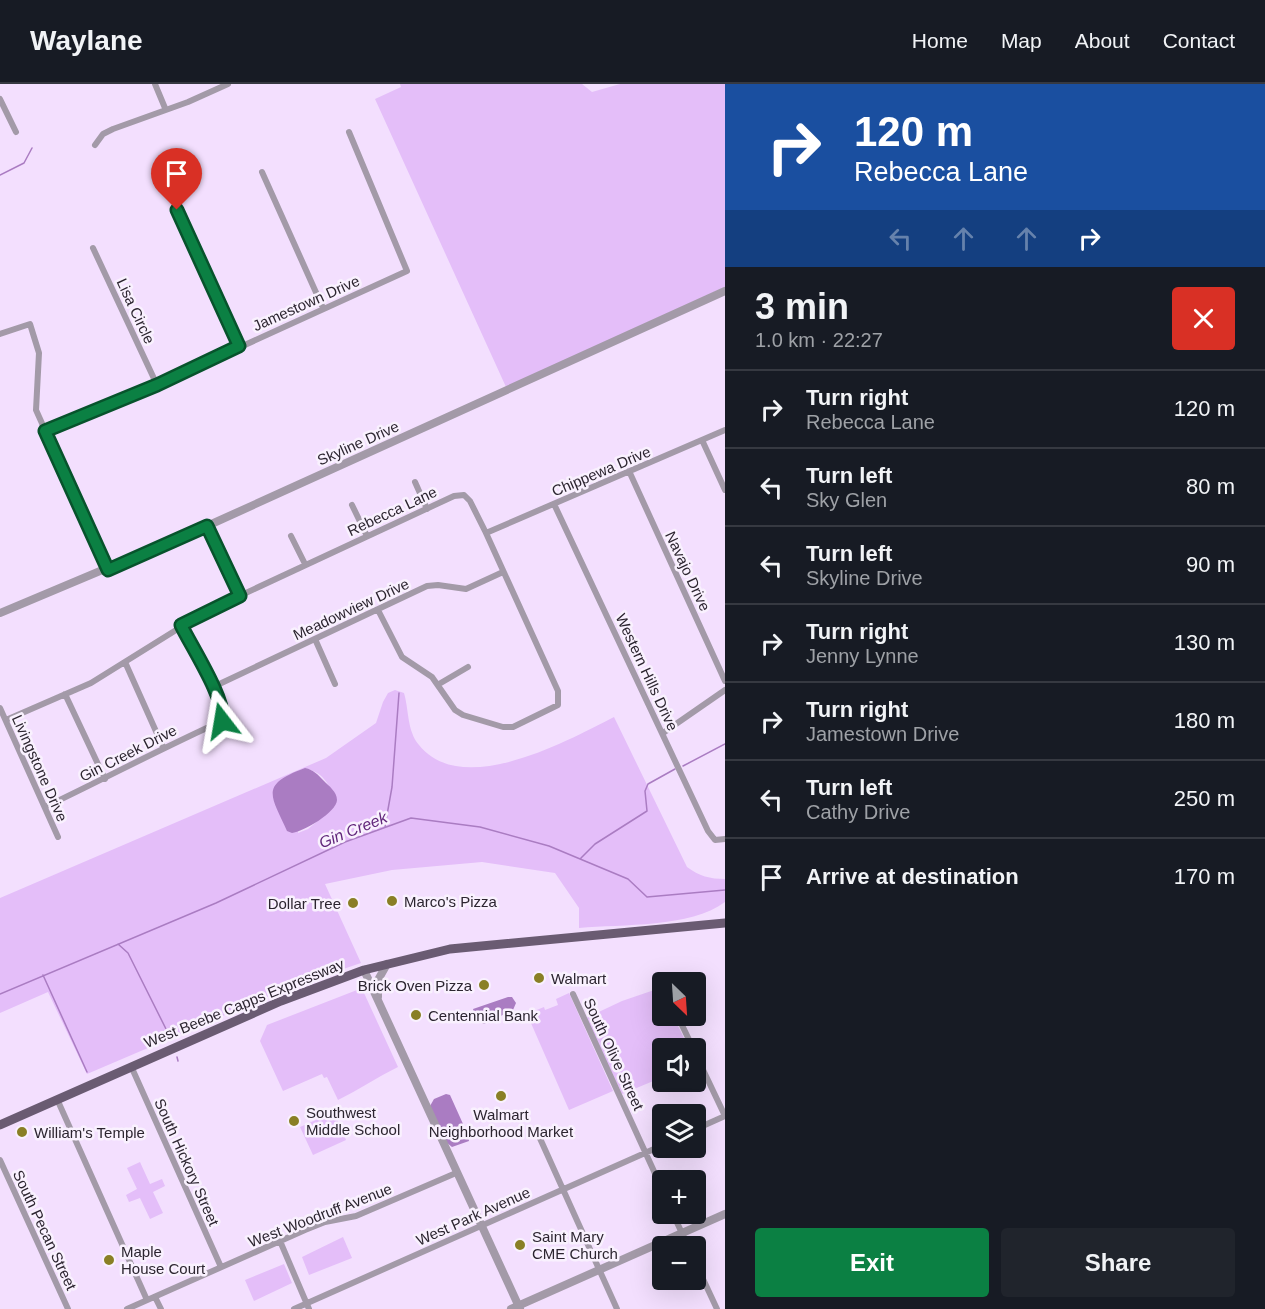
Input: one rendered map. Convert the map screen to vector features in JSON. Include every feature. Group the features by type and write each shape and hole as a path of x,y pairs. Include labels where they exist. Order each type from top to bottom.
{"main road":[{"name":"West Beebe Capps Expressway","path":"0,1125 281,1001 364,970 464,947 725,923"}],"street":[{"path":"155,84 165,108"},
{"path":"96,145 103,134 113,129 165,108 188,102 228,84"},
{"path":"0,99 15,132"},
{"name":"Jamestown Drive","path":"45,431 157,385 407,271 349,132"},
{"path":"262,172 323,308"},
{"path":"177,210 239,346"},
{"name":"Lisa Circle","path":"93,248 157,385"},
{"name":"Skyline Drive","path":"0,613 108,570 725,291"},
{"path":"0,334 30,324 39,353 36,410 108,570"},
{"name":"Chippewa Drive","path":"486,533 725,430"},
{"path":"702,440 725,489"},
{"name":"Navajo Drive","path":"629,471 725,681"},
{"path":"415,482 427,509"},
{"name":"Rebecca Lane","path":"6,720 91,683 181,625 305,564 454,496 464,495 470,501 486,533 560,696 558,705 521,724 504,727 475,720 455,710 439,684 402,657 378,610"},
{"name":"Western Hills Drive","path":"554,504 711,837 716,840 725,839"},
{"path":"352,505 367,536"},
{"path":"207,526 240,596"},
{"path":"291,536 305,564"},
{"name":"Meadowview Drive","path":"213,687 427,586 466,589 503,572"},
{"path":"181,625 213,687"},
{"path":"315,639 335,684"},
{"path":"125,662 163,747"},
{"path":"439,684 468,668"},
{"name":"Gin Creek Drive","path":"45,807 138,763 163,747 222,721 224,714 213,687"},
{"path":"663,732 725,690"},
{"path":"65,694 105,779"},
{"name":"Livingstone Drive","path":"0,708 58,837"},
{"path":"379,1004 378,980 387,964"},
{"path":"364,970 516,1308 725,1214"},
{"name":"South Olive Street","path":"573,994 654,1170"},
{"name":"South Hickory Street","path":"131,1066 221,1267"},
{"path":"706,1076 725,1116 706,1125"},
{"path":"57,1099 147,1300"},
{"path":"538,1134 617,1309"},
{"name":"West Park Avenue","path":"294,1309 308,1306 652,1150"},
{"name":"South Pecan Street","path":"0,1160 68,1309"},
{"name":"West Woodruff Avenue","path":"127,1309 325,1222 356,1216 456,1173"},
{"path":"678,1224 683,1236"},
{"path":"280,1241 308,1306"},
{"path":"706,1285 717,1309"},
{"path":"155,1297 161,1309"}],"shaded area":[{"path":"400,84 582,84 592,92 620,84 725,84 725,287 506,387 375,99 401,87"},
{"path":"395,690 404,693 410,727 419,745 438,760 461,767 487,766 543,751 614,717 687,867 705,876 725,879 725,902 710,910 675,921 579,928 579,908 555,873 482,862 392,870 325,884 361,963 293,986 87,1074 48,992 0,1013 0,898 326,758 376,723 388,693","holes":["305,769 312,770 330,787 335,806 308,829 298,833"]},
{"path":"305,768 315,773 336,794 336,805 319,821 292,833 287,831 273,792 281,780"},
{"path":"357,990 364,993 398,1067 338,1100 327,1077 324,1078 322,1074 283,1091 260,1041 267,1025"},
{"path":"652,991 652,1026 678,1026 684,1038 652,1038 652,1082 622,1094 586,1018 622,1001"},
{"path":"569,993 613,1091 569,1110 527,1014 544,1007 545,1010 558,1005 556,999"},
{"path":"512,997 516,1003 513,1010 484,1024 476,1020 473,1009"},
{"path":"446,1094 450,1095 469,1141 452,1147 446,1142 430,1106 434,1099"},
{"path":"334,1112 346,1140 313,1155 300,1127"},
{"path":"140,1162 150,1184 162,1179 165,1186 153,1192 163,1213 150,1219 140,1198 129,1202 126,1195 137,1189 127,1168"},
{"path":"343,1237 352,1258 309,1275 302,1257"},
{"path":"284,1264 292,1283 254,1301 245,1280"}],"waterway":[{"path":"0,175 24,163 32,148"},
{"path":"385,826 392,787 399,693"},
{"path":"683,766 725,744"},
{"path":"581,858 595,844 647,811 645,791 648,784 675,769"},
{"name":"Gin Creek","path":"0,994 216,903 345,842 411,818 480,827 549,846 628,879 647,897 725,890"},
{"path":"118,944 128,953 171,1039"},
{"path":"43,975 87,1072"},
{"path":"177,1057 178,1061"}],"place":[{"name":"Marco's Pizza","path":"392,901"},
{"name":"Dollar Tree","path":"353,903"},
{"name":"Walmart","path":"539,978"},
{"name":"Brick Oven Pizza","path":"484,985"},
{"name":"Centennial Bank","path":"416,1015"},
{"name":"Walmart Neighborhood Market","path":"501,1096"},
{"name":"Southwest Middle School","path":"294,1121"},
{"name":"William's Temple","path":"22,1132"},
{"name":"Saint Mary CME Church","path":"520,1245"},
{"name":"Maple House Court","path":"109,1260"}],"route":[{"path":"177,210 239,346 157,385 45,431 108,570 207,526 240,596 181,625 213,687 224,714 222,721"}]}
